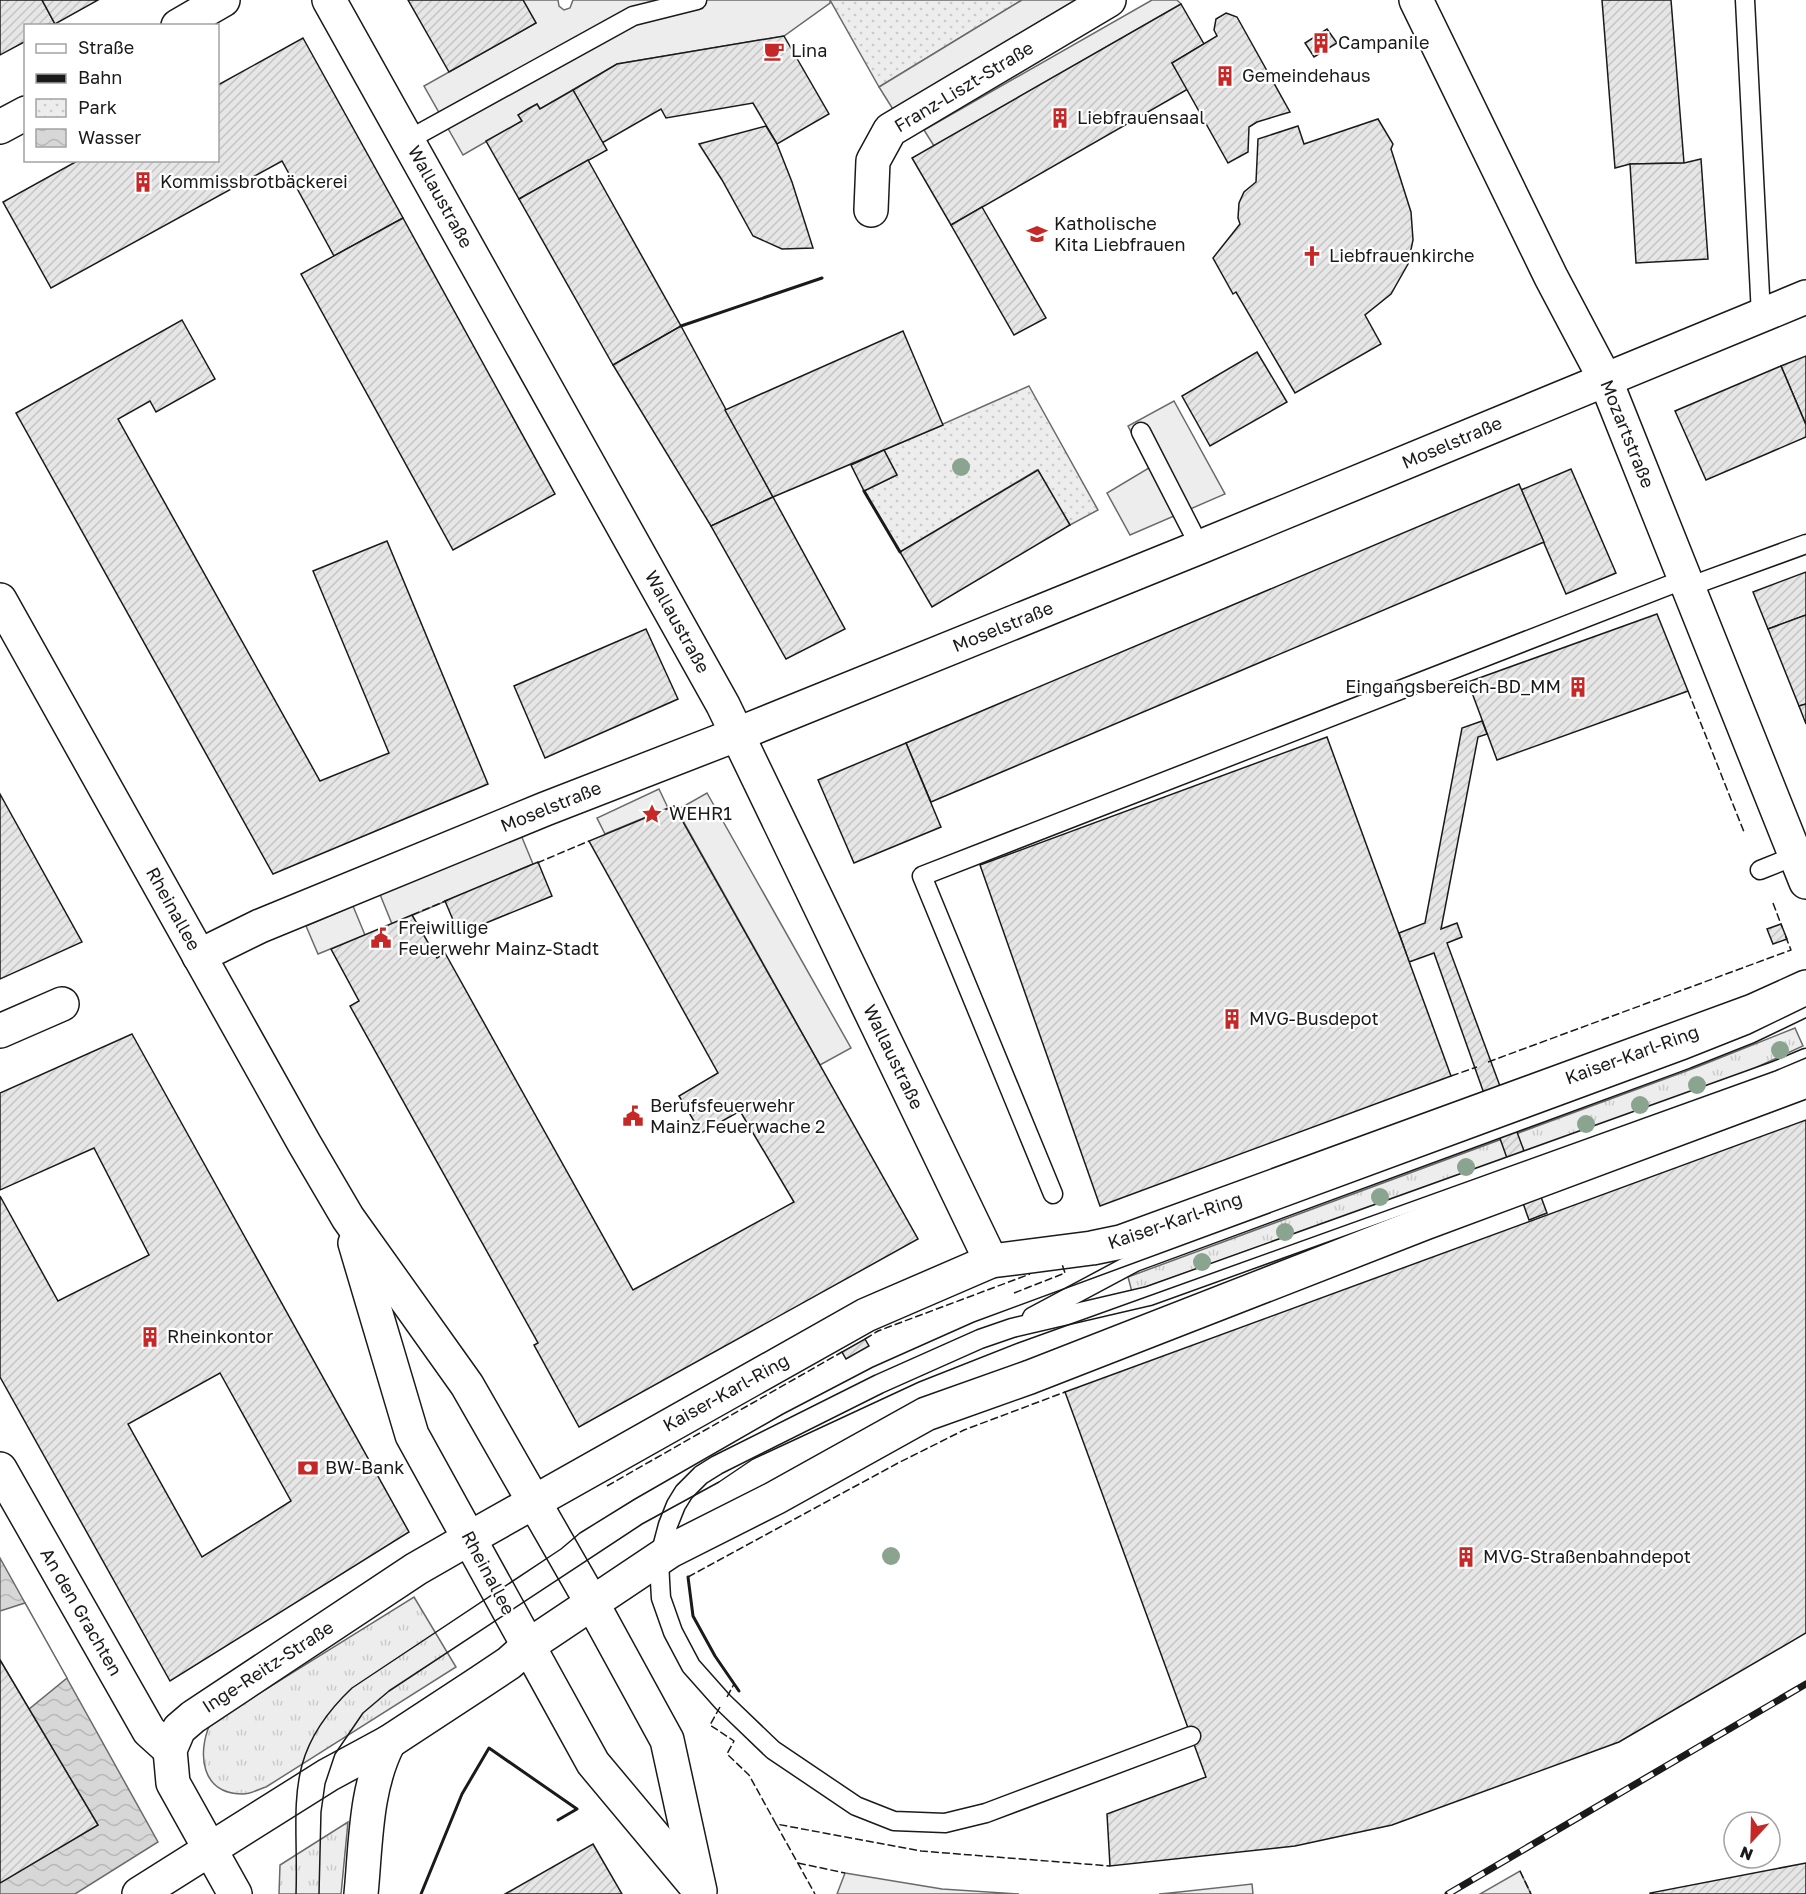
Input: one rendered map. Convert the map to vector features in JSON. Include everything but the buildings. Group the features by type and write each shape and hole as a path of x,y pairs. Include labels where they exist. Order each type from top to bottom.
{"street":[{"path":"181,24 223,0"},
{"name":"Wallaustraße","path":"329,0 738,734 990,1261"},
{"name":"Franz-Liszt-Straße","path":"871,210 873,161 890,130 1108,0"},
{"name":"Mozartstraße","path":"1416,0 1551,277 1605,379 1801,869"},
{"path":"0,127 24,114"},
{"name":"Moselstraße","path":"199,956 260,926 607,784 738,734 1200,547 1806,297"},
{"name":"Rheinallee","path":"0,600 348,1218 467,1385 592,1603 667,1740 701,1892"},
{"name":"Kaiser-Karl-Ring","path":"470,1538 866,1315 990,1261 1121,1242 1754,1011 1806,987"},
{"path":"0,1031 62,1004"},
{"path":"139,1894 328,1775 389,1742 659,1559 926,1414 1030,1377 1425,1223 1806,1081"},
{"name":"Rheinallee","path":"348,1218 412,1436 593,1763 701,1892"},
{"name":"An den Grachten","path":"0,1469 149,1731 170,1750"},
{"name":"Inge-Reitz-Straße","path":"170,1750 179,1729 193,1717 416,1569 470,1538"},
{"path":"361,1894 374,1780 380,1759 389,1742"},
{"path":"170,1750 173,1783 235,1894"}],"lane":[{"path":"408,140 631,8 697,0"},
{"path":"1744,0 1761,315"},
{"path":"1141,432 1200,547"},
{"path":"1053,1194 921,876 1687,583 1806,544"},
{"path":"1760,870 1801,869"},
{"name":"Kaiser-Karl-Ring","path":"1012,1328 1135,1262 1687,1059 1750,1034 1806,1007"},
{"name":"Kaiser-Karl-Ring","path":"1191,1736 986,1813 945,1823 888,1819 850,1803 773,1750 723,1702 691,1666 673,1632 661,1598 659,1559 676,1505 684,1492 701,1475 717,1465 879,1384 980,1339 1012,1328 1149,1296 1806,1058"}],"green space":[{"path":"830,0 1022,0 879,87"},
{"path":"1029,386 1098,510 1070,525 1037,470 900,552 864,491 897,475 884,450"},
{"path":"1795,1028 1803,1046 1744,1073 1132,1292 1128,1277 1697,1067"},
{"path":"414,1597 456,1667 266,1787 243,1794 229,1792 218,1787 211,1780 204,1759 206,1736 210,1724"},
{"path":"348,1822 341,1894 279,1894 280,1865"}],"shaded area":[{"path":"523,0 558,0 559,6 564,10 570,8 573,0 830,0 830,3 784,36 617,64 540,109 537,104 528,109 519,115 522,121 463,155 424,86 536,23"},
{"path":"1022,0 1076,0 894,111 879,87"},
{"path":"1152,0 1177,0 1181,4 934,146 924,130"},
{"path":"1174,401 1225,494 1130,535 1107,493 1149,468 1128,426"},
{"path":"659,789 668,808 605,834 597,818"},
{"path":"707,793 851,1048 820,1065 677,810"},
{"path":"521,835 533,864 392,924 379,892"},
{"path":"353,906 365,935 318,954 306,926"},
{"path":"1520,1871 1531,1894 1480,1894"},
{"path":"845,1873 942,1889 1019,1894 837,1894"},
{"path":"1252,1884 1253,1894 1159,1894 1170,1893"}],"water":[{"path":"0,1558 158,1842 75,1894 0,1894 0,1883 98,1825 0,1660"}],"pier":[{"path":"25,1603 67,1678 29,1709 0,1660 0,1611"}],"tram line":[{"path":"296,1894 298,1784 303,1760 313,1737 329,1713 352,1688 561,1549 580,1533 635,1499 783,1414 873,1367 974,1322 1687,1059 1750,1034 1806,1007"},
{"path":"319,1894 321,1812 325,1784 335,1754 363,1713 389,1691 642,1524 719,1482 753,1459 919,1382 1018,1343 1806,1058"}],"railway":[{"path":"1448,1894 1806,1684"}],"fence":[{"path":"1688,691 1744,832"},
{"path":"537,863 589,841"},
{"path":"412,915 448,900"},
{"path":"1773,903 1782,927"},
{"path":"1488,1062 1791,950 1785,935"},
{"path":"1451,1076 1477,1067"},
{"path":"1014,1293 1065,1273 1062,1264"},
{"path":"865,1339 878,1331 1030,1274"},
{"path":"607,1486 842,1352"},
{"path":"688,1577 898,1463 964,1430 1065,1392"},
{"path":"727,1697 734,1684"},
{"path":"720,1707 710,1725 734,1741 727,1754 749,1775 776,1824 921,1851 1110,1866"},
{"path":"776,1824 815,1894"},
{"path":"798,1863 845,1873"},
{"path":"1520,1871 1531,1894"}],"wall":[{"path":"681,326 822,278"},
{"path":"864,491 900,552"},
{"path":"688,1577 693,1616 715,1656 739,1691"},
{"path":"421,1894 462,1794 489,1748 577,1809 558,1820"}],"place":[{"name":"Campanile","path":"1321,43"},
{"name":"Lina","path":"774,51"},
{"name":"Gemeindehaus","path":"1225,76"},
{"name":"Liebfrauensaal","path":"1060,118"},
{"name":"Kommissbrotbäckerei","path":"143,182"},
{"name":"Katholische Kita Liebfrauen","path":"1037,234"},
{"name":"Liebfrauenkirche","path":"1312,256"},
{"name":"Eingangsbereich-BD_MM","path":"1578,687"},
{"name":"WEHR1","path":"652,814"},
{"name":"Freiwillige Feuerwehr Mainz-Stadt","path":"381,938"},
{"name":"MVG-Busdepot","path":"1232,1019"},
{"name":"Berufsfeuerwehr Mainz Feuerwache 2","path":"633,1116"},
{"name":"Rheinkontor","path":"150,1337"},
{"name":"BW-Bank","path":"308,1468"},
{"name":"MVG-Straßenbahndepot","path":"1466,1557"}]}
